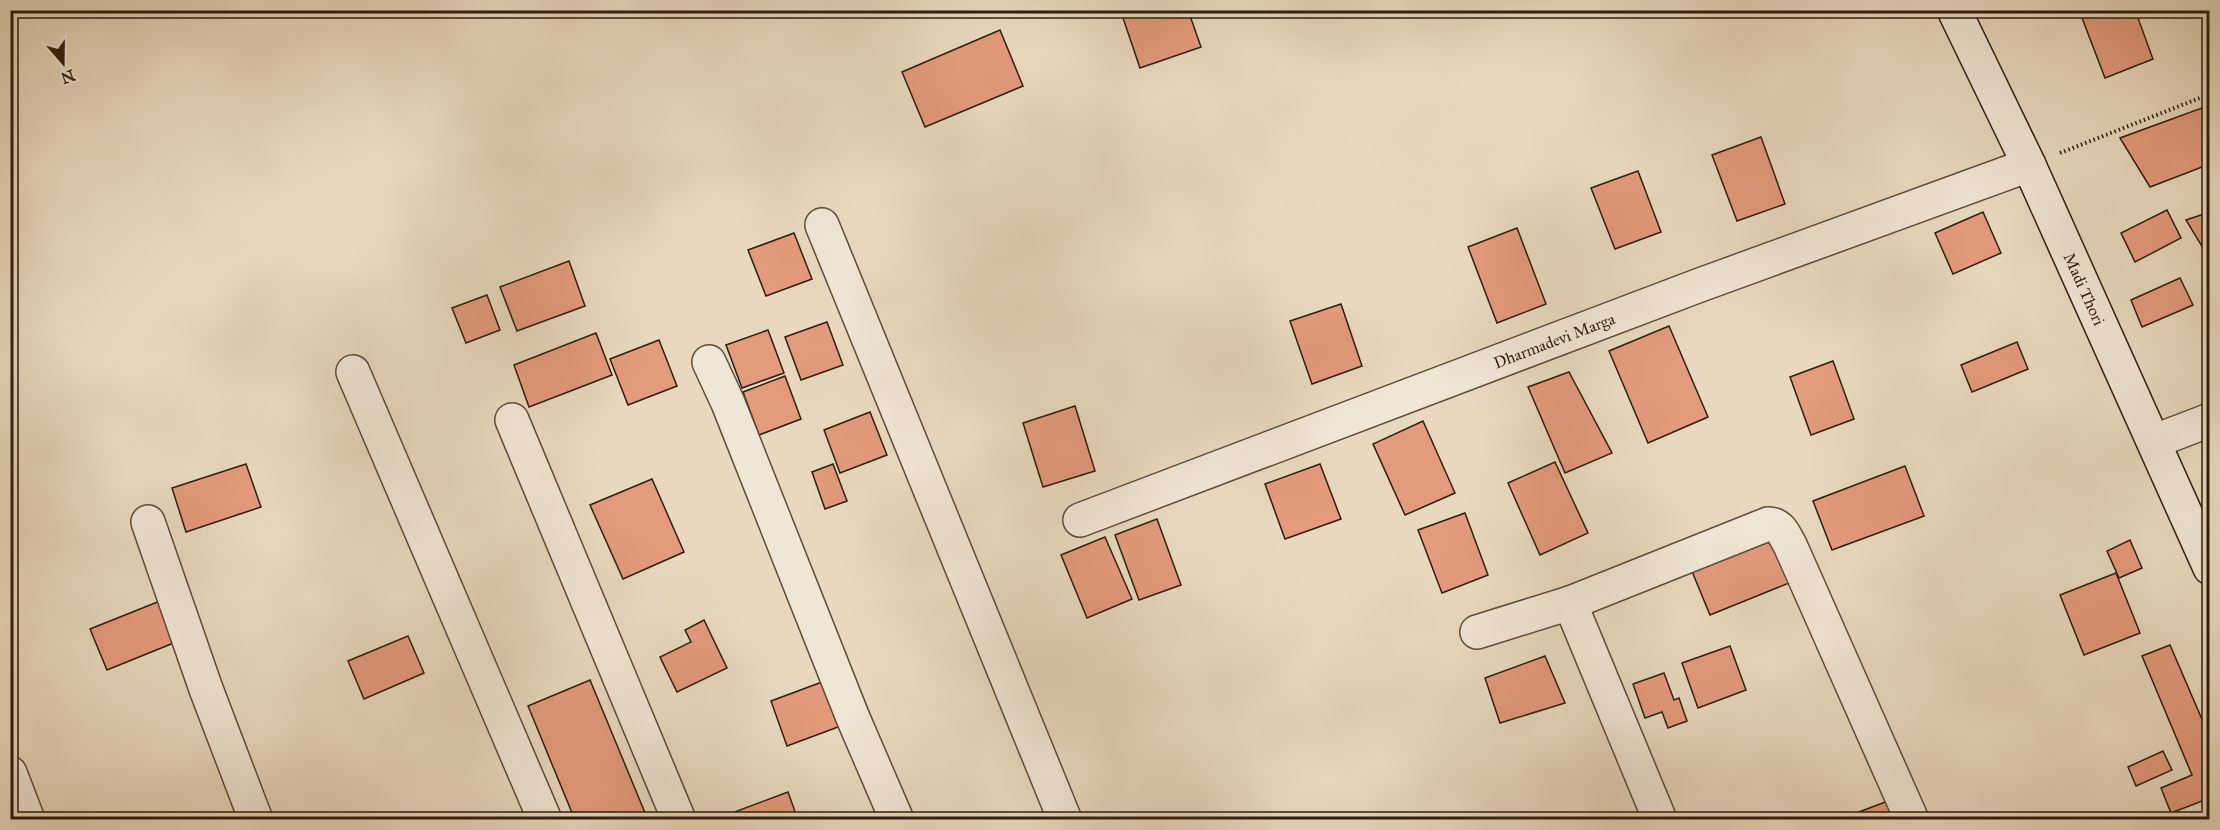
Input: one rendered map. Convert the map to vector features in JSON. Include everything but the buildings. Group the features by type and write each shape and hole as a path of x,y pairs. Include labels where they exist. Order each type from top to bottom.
{"street":[{"name":"Madi Thori","path":"1954,10 2029,165 2155,441 2210,568"},
{"name":"Dharmadevi Marga","path":"1080,520 1700,285 2029,165"},
{"path":"822,225 1065,819"},
{"path":"709,362 728,403 853,718 897,819"},
{"path":"353,372 545,819"},
{"path":"512,420 679,819"},
{"path":"2155,441 2210,420"},
{"path":"148,522 206,689 256,819"},
{"path":"1477,632 1570,603 1768,524 1780,528 1912,819"},
{"path":"1570,603 1660,819"},
{"path":"10,773 28,819"}],"path":[{"path":"2029,165 2210,94"}]}
